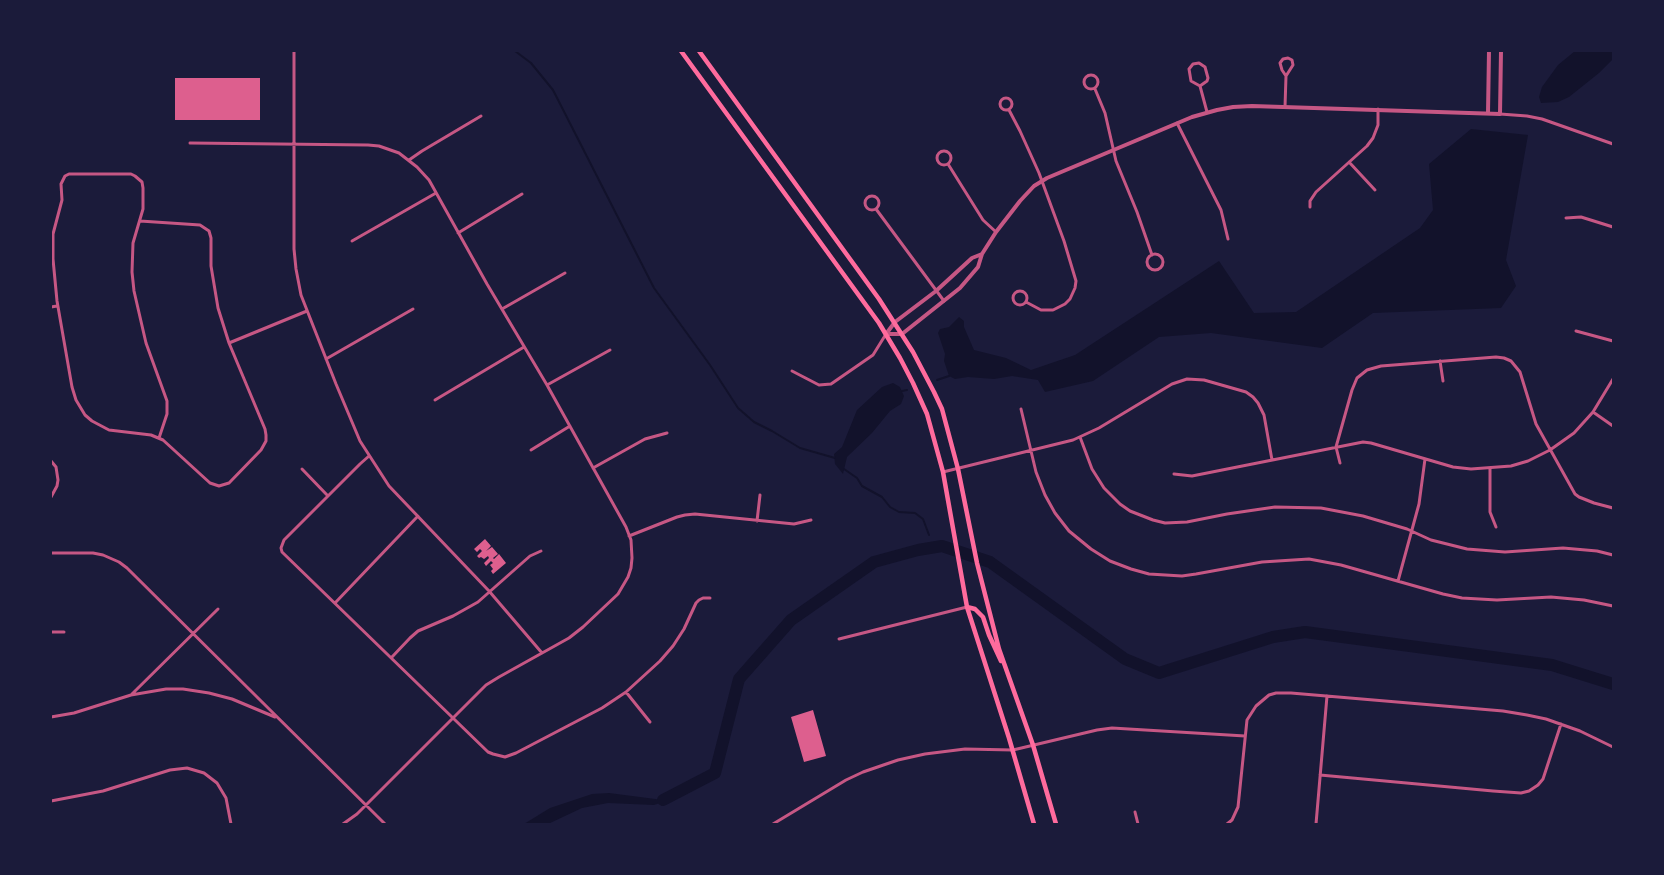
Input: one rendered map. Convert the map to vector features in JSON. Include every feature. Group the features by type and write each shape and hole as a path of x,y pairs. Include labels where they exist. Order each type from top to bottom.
{"main road":[{"path":"681,51 886,334 913,383 927,414 943,472 967,607 1013,750 1034,824"},
{"path":"699,51 895,322 922,368 942,409 958,469 977,563 1004,664 1034,745 1056,824"},
{"path":"967,607 975,609 983,617 995,651 1004,664"}],"street":[{"path":"294,51 294,249 299,288 326,359 360,441 389,486 490,591 542,653"},
{"path":"1488,113 1489,51"},
{"path":"1500,51 1500,114"},
{"path":"1286,76 1280,63 1283,59 1288,58 1292,60 1293,65 1286,76 1286,107"},
{"path":"1200,86 1208,78 1205,67 1199,62 1193,64 1188,69 1191,81 1200,86 1207,112"},
{"path":"1093,75 1098,79 1095,89 1090,90 1085,86 1084,81 1088,76 1093,75"},
{"path":"1095,89 1105,112 1116,162 1137,212 1152,255"},
{"path":"1007,98 1011,101 1012,106 1009,110 1004,111 1000,108 999,102 1002,99 1007,98"},
{"path":"886,334 902,334 960,288 978,267 982,254 996,232 1026,194 1042,180 1207,112 1233,107 1286,107 1521,115 1542,119 1613,144"},
{"path":"1310,207 1310,201 1316,192 1367,146 1373,138 1378,125 1378,109"},
{"path":"1009,110 1042,180 1064,240 1076,281 1076,288 1070,299 1053,310 1041,310 1026,302"},
{"path":"410,160 481,116"},
{"path":"1177,124 1221,210 1228,239"},
{"path":"190,143 368,145 390,150 410,160 424,173 547,385 629,536 632,548 631,568 618,594 583,627 564,641 486,685 357,814 343,824"},
{"path":"941,152 946,152 950,155 951,160 948,164 942,165 938,162 941,152"},
{"path":"1349,162 1375,190"},
{"path":"948,164 983,220 996,232"},
{"path":"140,221 200,225 209,231 214,290 229,343 265,429 266,441 261,450 228,483 219,486 210,483 169,444 159,438 108,430 85,415 76,400 72,387 58,306 54,259 53,234 62,200 61,184 65,176 72,173 116,173 135,176 142,182 143,209 133,243 132,272 134,291 146,343 167,401 167,414 159,438"},
{"path":"352,241 436,193"},
{"path":"458,233 522,194"},
{"path":"868,197 877,198 879,202 876,209 871,210 865,206 864,201 868,197"},
{"path":"876,209 944,301"},
{"path":"1566,218 1581,217 1613,227"},
{"path":"792,371 819,384 832,384 873,354 895,322 936,291 972,258 982,254"},
{"path":"1152,255 1158,255 1163,261 1162,266 1157,270 1152,270 1146,264 1148,258 1152,255"},
{"path":"502,309 565,274"},
{"path":"1018,291 1024,292 1027,297 1026,302 1021,305 1016,304 1013,300 1014,294 1018,291"},
{"path":"51,307 58,306"},
{"path":"326,359 413,309"},
{"path":"229,343 307,311"},
{"path":"1576,331 1613,341"},
{"path":"435,400 524,347"},
{"path":"547,385 610,350"},
{"path":"1340,463 1336,447 1354,384 1362,373 1372,367 1496,357 1511,361 1520,372 1536,424 1575,494 1579,498 1613,508"},
{"path":"1440,361 1442,381"},
{"path":"943,472 1080,437 1106,424 1172,384 1187,379 1195,379 1246,392 1253,397 1264,415 1272,460"},
{"path":"1174,474 1192,476 1363,442 1453,467 1490,469 1511,466 1528,461 1550,450 1574,432 1593,412 1613,379"},
{"path":"1021,409 1030,451 1045,495 1063,524 1078,539 1097,553 1110,561 1131,569 1149,574 1182,576 1262,562 1309,560 1341,564 1398,582 1462,598 1498,600 1558,597 1613,606"},
{"path":"1593,412 1613,426"},
{"path":"531,450 570,426"},
{"path":"593,468 645,439 667,434"},
{"path":"1080,437 1092,469 1104,488 1130,511 1153,520 1187,522 1264,508 1298,506 1321,508 1363,516 1448,545 1476,550 1504,552 1563,548 1589,550 1613,555"},
{"path":"369,456 282,544 282,552 488,752 505,757 516,753 626,692 643,678 673,646 684,629 696,603 703,598 710,598"},
{"path":"1398,582 1420,504 1425,459"},
{"path":"51,461 56,467 58,480 51,497"},
{"path":"302,469 328,496"},
{"path":"1490,469 1490,512 1496,527"},
{"path":"756,521 760,495"},
{"path":"629,536 685,515 695,514 794,524 811,520"},
{"path":"335,603 418,516"},
{"path":"392,657 418,631 471,606 530,556 541,551"},
{"path":"51,554 94,553 119,562 127,568 385,824"},
{"path":"839,639 967,607"},
{"path":"131,695 218,609"},
{"path":"51,632 64,632"},
{"path":"51,717 131,695 166,689 198,691 232,699 278,718"},
{"path":"626,692 650,722"},
{"path":"1228,824 1238,807 1246,725 1256,706 1269,695 1282,692 1503,711 1562,724 1613,747"},
{"path":"1316,824 1327,696"},
{"path":"1320,775 1521,793 1538,785 1543,779 1562,724"},
{"path":"772,824 846,780 864,772 898,760 945,751 965,749 1013,750 1096,730 1112,728 1245,736"},
{"path":"51,801 103,791 170,770 187,768 204,773 217,783 226,798 231,824"},
{"path":"1135,812 1138,824"}],"shaded area":[{"path":"1575,51 1613,51 1613,59 1569,97 1558,102 1541,103 1539,97 1542,87 1558,65"},
{"path":"1471,129 1528,135 1506,260 1516,286 1501,308 1373,313 1322,348 1211,333 1159,337 1093,381 1045,392 1038,380 1012,376 994,379 968,377 955,379 949,376 944,361 945,354 938,333 940,329 949,327 959,317 964,321 964,327 974,350 1006,358 1031,370 1075,355 1219,261 1254,313 1296,312 1420,228 1433,210 1429,164"},
{"path":"893,383 900,387 904,396 901,404 890,411 872,433 847,457 843,474 835,464 834,454 842,447 857,410 882,387"},
{"path":"609,793 663,800 654,805 608,803 582,808 548,824 524,824 550,808 592,794"}],"building":[{"path":"175,78 260,78 260,120 175,120"},
{"path":"485,539 491,546 486,551 492,547 498,554 493,558 499,554 506,563 493,574 491,571 493,569 490,565 493,563 491,561 486,566 484,563 489,558 488,556 484,559 479,558 477,556 482,551 480,549 477,552 474,549"},
{"path":"813,710 826,756 804,762 791,717"}],"waterway":[{"path":"515,51 531,63 553,90 654,288 710,365 738,408 754,422 800,448 835,458"},
{"path":"937,380 949,376"},
{"path":"902,391 907,390"},
{"path":"844,469 857,478 862,486 882,497 890,507 899,512 915,513 923,519 929,535"},
{"path":"663,800 715,773 739,679 791,620 874,562 918,550 942,546 990,562 1125,659 1159,673 1273,637 1305,632 1552,665 1613,684"}]}
